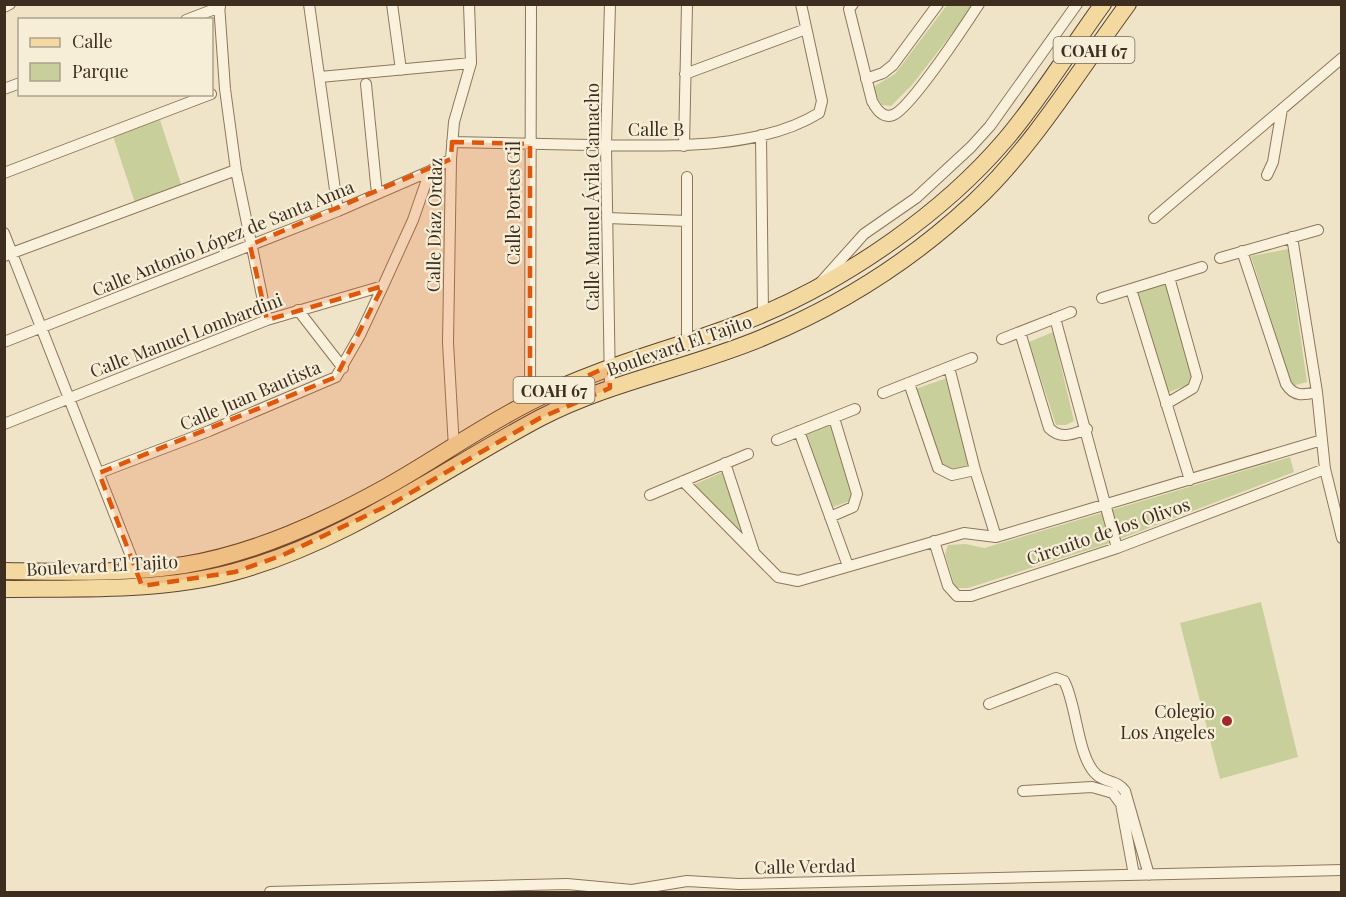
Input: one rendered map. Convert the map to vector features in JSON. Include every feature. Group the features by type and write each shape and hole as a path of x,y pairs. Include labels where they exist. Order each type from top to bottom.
{"main road":[{"name":"Boulevard El Tajito","path":"4,571 139,578 228,555 280,538 385,488 530,402 609,366 687,342 763,314 814,290 893,239 961,186 1006,140 1103,4"},
{"name":"Boulevard El Tajito","path":"4,589 235,572 283,555 393,503 540,418 610,388 762,338 815,314 864,286 916,251 975,201 1062,97 1128,4"},
{"path":"1046,85 1062,97"}],"street":[{"path":"4,7 10,4"},
{"path":"309,4 338,211"},
{"path":"392,4 401,70"},
{"name":"Calle Díaz Ordaz","path":"454,448 448,343 451,159 454,122 471,63 470,4"},
{"name":"Calle Portes Gil","path":"530,402 531,4"},
{"name":"Calle Manuel Ávila Camacho","path":"610,4 606,145 610,388"},
{"path":"684,146 687,4"},
{"path":"686,74 806,29 801,4"},
{"path":"853,4 849,9 872,101 878,111 884,115 895,115 914,94 979,4"},
{"path":"866,79 883,73 893,65 938,4"},
{"path":"814,290 864,234 916,198 971,147 990,126 1077,4"},
{"path":"191,18 219,6 225,89 236,170 267,320"},
{"name":"Calle B","path":"452,142 684,146 761,135 819,113 822,101 806,29"},
{"path":"1154,218 1341,58"},
{"path":"320,77 471,63"},
{"path":"366,84 377,194"},
{"path":"213,93 225,89"},
{"path":"4,173 206,96"},
{"path":"1267,175 1273,162 1282,109"},
{"path":"761,135 763,314"},
{"name":"Calle Antonio López de Santa Anna","path":"4,342 338,211 430,171 451,159"},
{"path":"9,255 236,170"},
{"name":"Calle Juan Bautista","path":"99,473 327,383 343,368 383,286 414,220 430,171"},
{"path":"687,177 687,342"},
{"path":"607,218 687,221"},
{"path":"1220,258 1318,230"},
{"path":"4,233 9,255 42,327 139,578"},
{"path":"1292,237 1317,392 1325,469 1341,538"},
{"path":"1242,251 1286,384 1296,394 1317,392"},
{"path":"1102,298 1202,267"},
{"path":"1166,404 1193,388 1197,377 1169,277"},
{"name":"Calle Manuel Lombardini","path":"4,424 267,320 383,286"},
{"path":"1131,289 1190,480"},
{"path":"298,310 343,368"},
{"path":"1002,339 1071,312"},
{"path":"1055,318 1087,429 1117,548"},
{"path":"1020,332 1050,428 1066,436 1087,429"},
{"path":"883,393 972,358"},
{"path":"948,367 975,470 996,537"},
{"path":"909,383 938,468 952,475 975,470"},
{"path":"777,440 855,409"},
{"path":"830,517 853,507 857,494 834,417"},
{"path":"799,431 848,566"},
{"name":"Circuito de los Olivos","path":"756,555 785,580 798,581 964,533 996,537 1322,440"},
{"path":"650,495 748,454"},
{"path":"726,464 756,555"},
{"name":"Circuito de los Olivos","path":"934,541 948,586 952,593 964,597 1117,548 1325,469"},
{"path":"683,481 756,555"},
{"path":"988,704 1056,678 1062,680 1071,698 1081,741 1097,775 1119,784 1125,791 1149,875"},
{"path":"1092,787 1097,775"},
{"path":"1023,791 1092,787 1113,793 1120,801 1134,875"},
{"name":"Calle Verdad","path":"270,892 567,884 632,890 687,881 739,884 1341,870"}],"highlighted area":[{"path":"452,142 530,144 530,402 609,366 610,388 540,418 393,503 283,555 235,572 142,586 99,473 336,377 383,286 267,320 250,245 451,159"}],"green space":[{"path":"947,5 974,5 912,85 891,106 882,105 875,94 875,86 895,74"},
{"path":"160,120 182,187 135,203 113,136"},
{"path":"1288,249 1307,382 1292,386 1251,256"},
{"path":"1167,283 1194,374 1192,383 1167,393 1134,293"},
{"path":"1053,332 1074,421 1066,425 1056,425 1029,342"},
{"path":"947,378 971,468 955,473 940,463 915,389"},
{"path":"831,422 852,493 850,501 833,507 805,433"},
{"path":"1290,457 1294,472 1107,544 968,588 958,588 954,584 945,554 948,545 966,544 984,548"},
{"path":"725,471 749,542 691,486"},
{"path":"1261,602 1298,757 1220,779 1180,623"}],"place":[{"name":"Colegio Los Angeles","path":"1227,721"}]}
